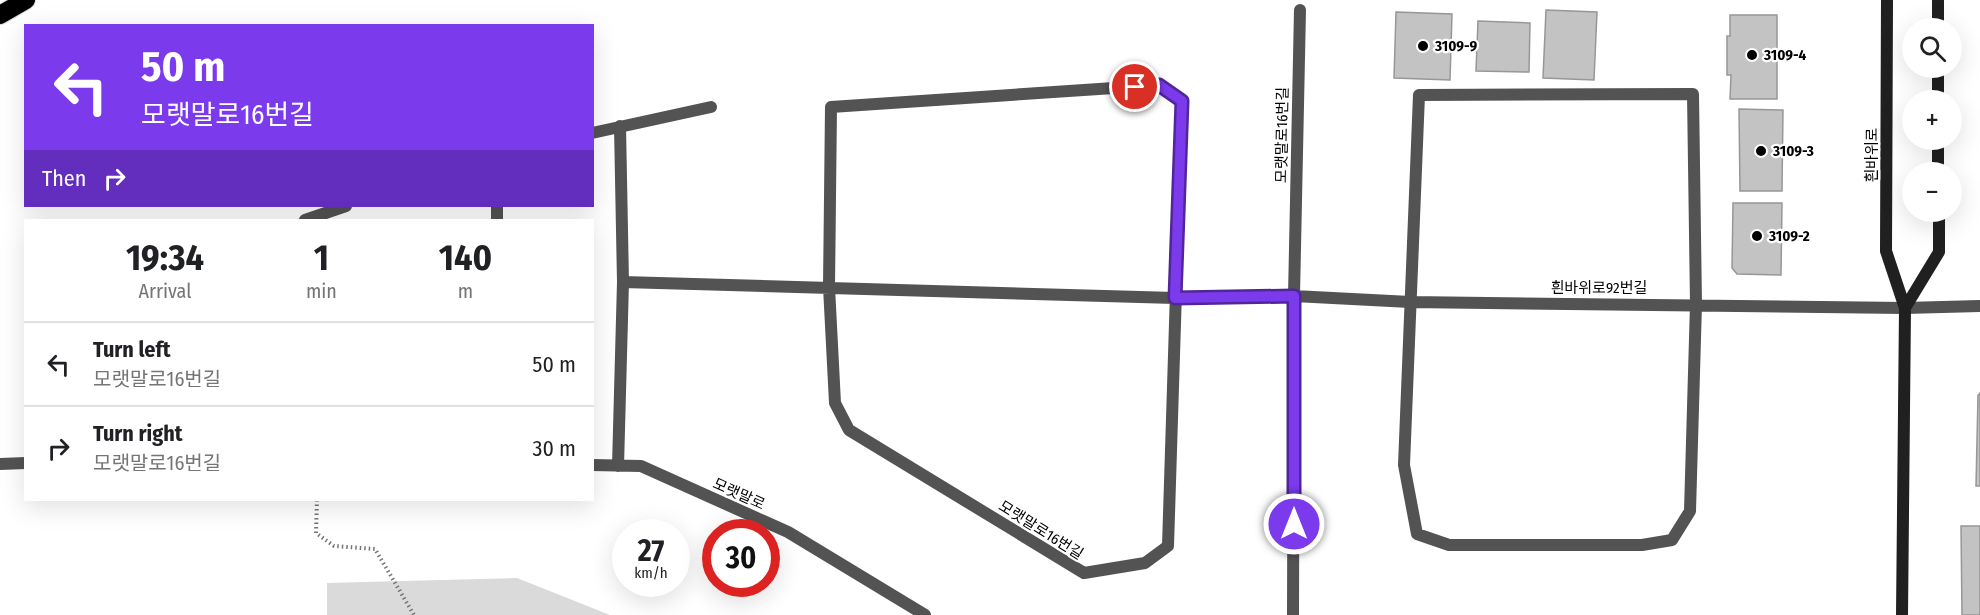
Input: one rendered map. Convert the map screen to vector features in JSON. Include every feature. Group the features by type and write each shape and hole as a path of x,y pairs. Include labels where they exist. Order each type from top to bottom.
{"highway":[{"path":"0,15 26,0"}],"street":[{"name":"흰바위로","path":"1887,0 1886,251 1905,308 1902,615"},
{"path":"1938,0 1938,18"},
{"name":"모랫말로16번길","path":"1293,615 1294,296 1300,10"},
{"name":"모랫말로16번길","path":"1159,85 1182,101 1175,298 1168,546 1145,563 1084,573 849,430 835,403 830,287 831,107 1159,85"},
{"path":"1693,94 1696,304 1690,511 1672,540 1642,545 1449,545 1417,534 1404,465 1419,95 1693,94"},
{"path":"594,133 711,107"},
{"path":"618,466 623,282 620,126"},
{"path":"308,219 343,207"},
{"path":"1905,308 1939,252 1939,222"},
{"path":"623,282 1175,298 1294,296"},
{"name":"흰바위로92번길","path":"1294,296 1410,302 1905,308 1980,306"},
{"path":"0,464 24,464"},
{"name":"모랫말로","path":"594,465 641,466 788,532 925,615"}],"path":[{"path":"316,501 316,533 334,546 375,549 414,615"}],"shaded area":[{"path":"517,578 610,615 327,615 327,583"}],"building":[{"path":"1546,10 1597,12 1594,80 1543,78"},
{"name":"3109-9","path":"1396,12 1452,14 1450,80 1394,78"},
{"name":"3109-4","path":"1730,15 1777,15 1777,99 1730,99 1731,75 1727,75 1727,36 1730,36"},
{"path":"1478,21 1530,23 1529,72 1476,71"},
{"name":"3109-3","path":"1739,109 1783,110 1782,191 1740,191"},
{"name":"3109-2","path":"1733,203 1782,203 1781,275 1737,274 1732,268"},
{"path":"1980,393 1980,486 1976,486 1978,395"},
{"path":"1961,526 1980,526 1980,615 1962,615"}],"place":[{"name":"3109-9","path":"1423,46"},
{"name":"3109-4","path":"1752,55"},
{"name":"3109-3","path":"1761,151"},
{"name":"3109-2","path":"1757,236"}],"route":[{"path":"1135,87 1159,85 1182,101 1175,298 1294,296 1294,524"}]}
